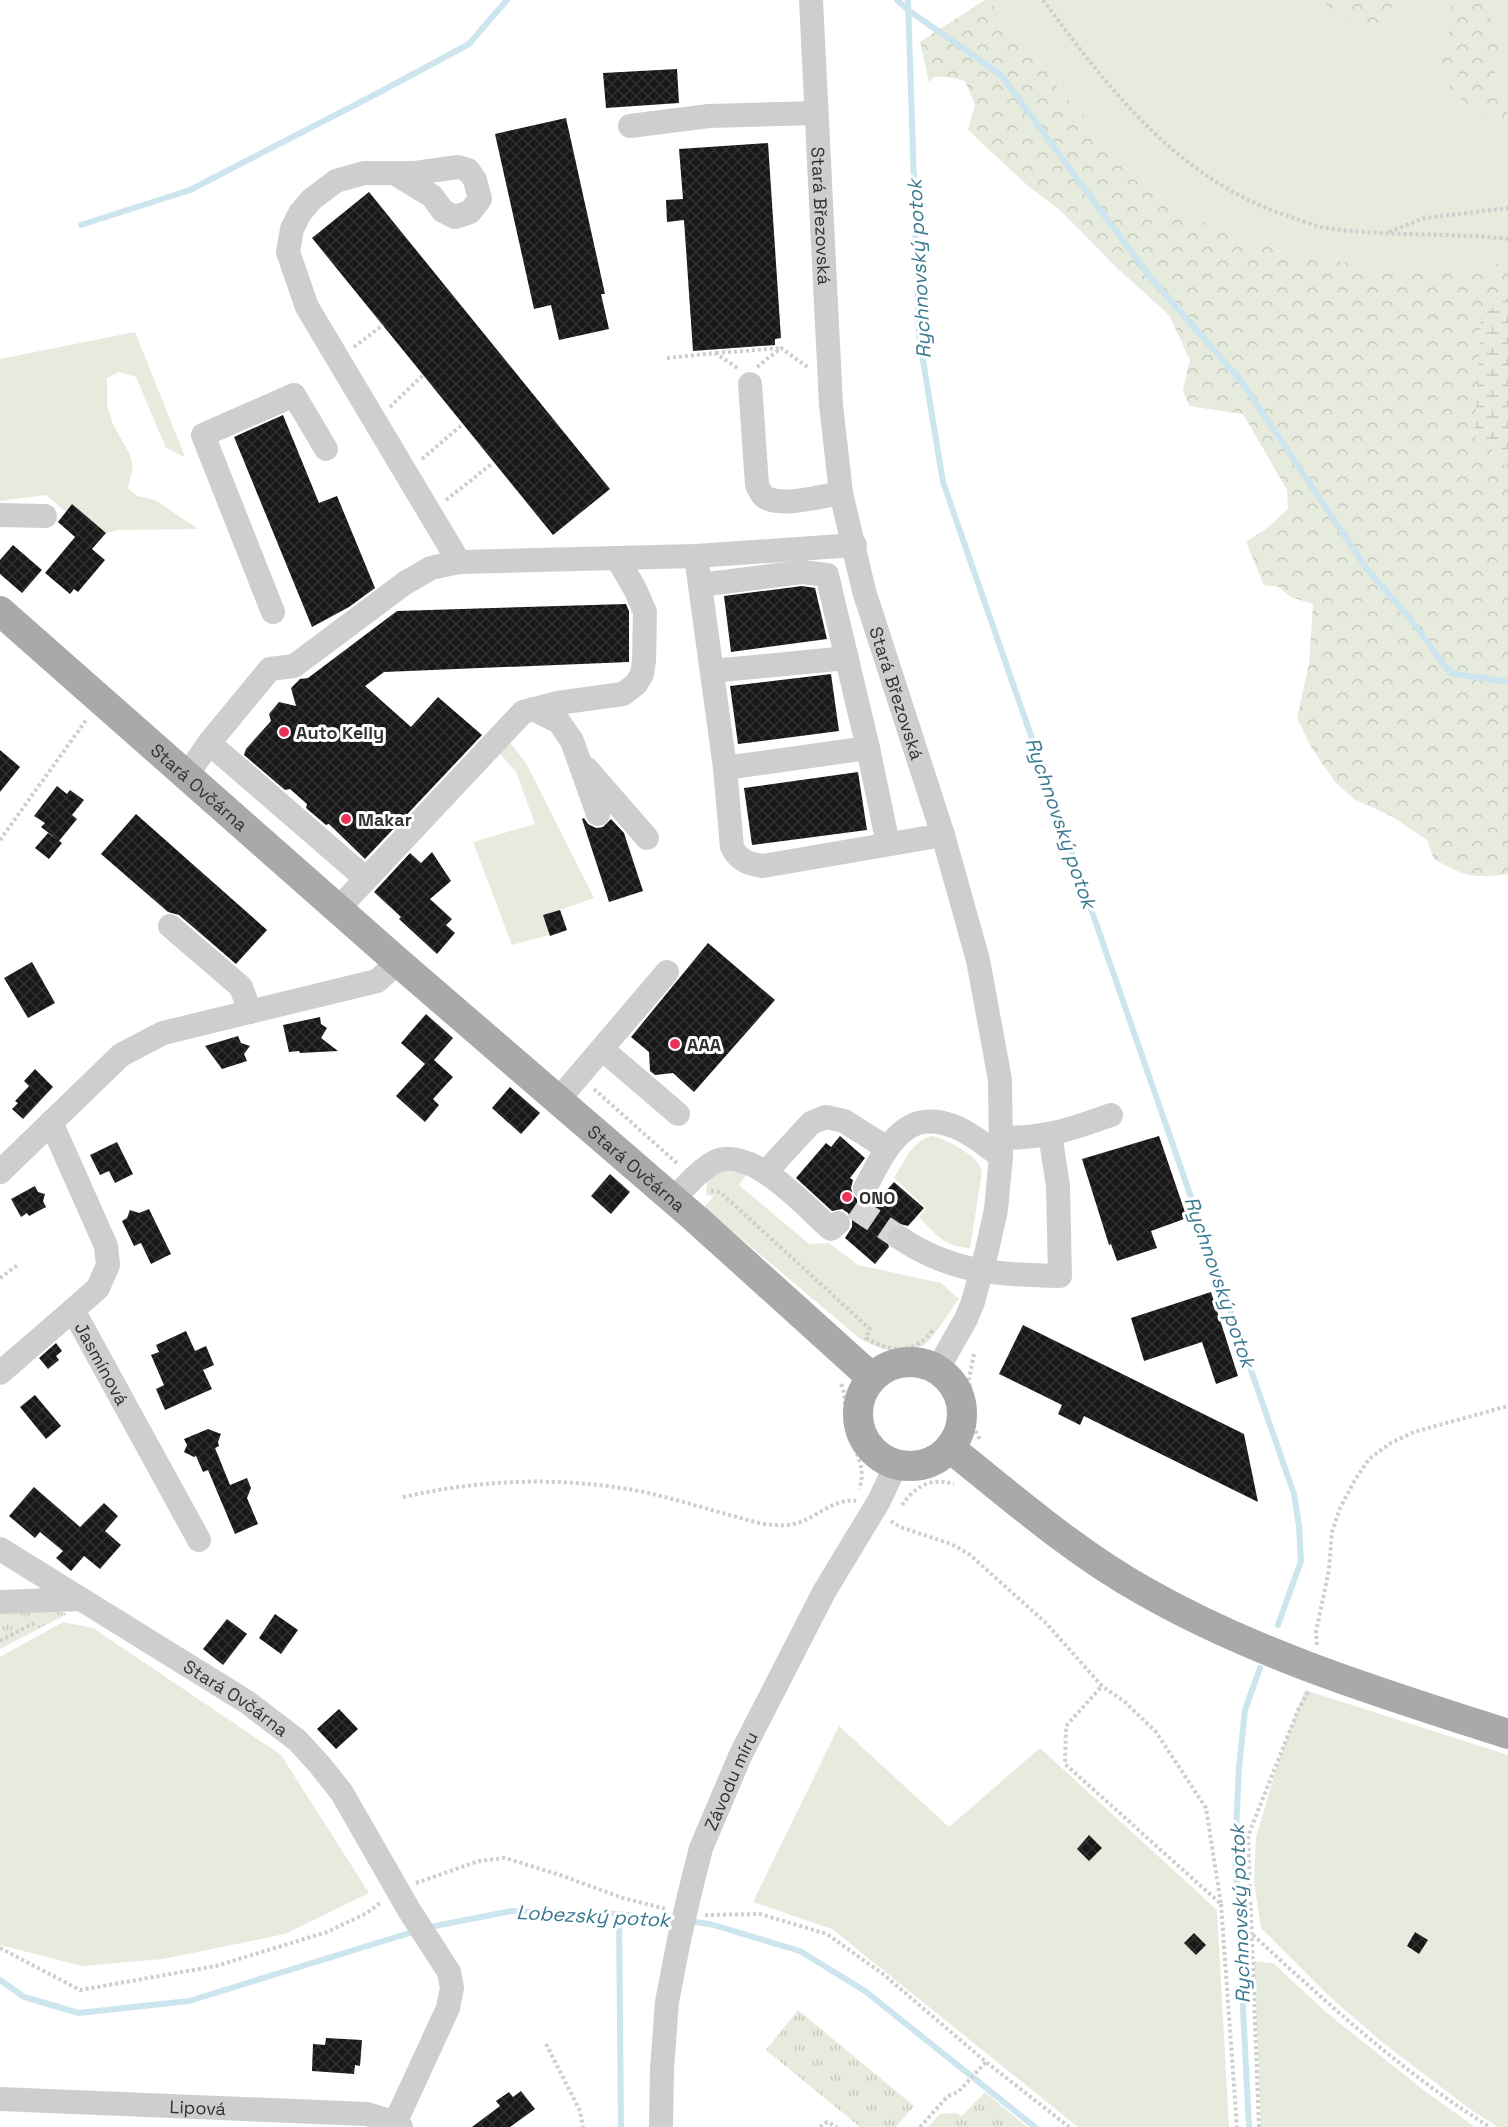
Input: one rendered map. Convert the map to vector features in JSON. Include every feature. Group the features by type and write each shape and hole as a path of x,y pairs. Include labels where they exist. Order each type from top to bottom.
{"main road":[{"name":"Stará Ovčárna","path":"0,611 398,962 674,1199 872,1378"},
{"path":"900,1363 922,1364 937,1370 953,1385 962,1405 960,1428 950,1448 938,1458 923,1465 896,1465 885,1460 865,1441 858,1425 858,1403 865,1387 885,1368 900,1363"},
{"path":"950,1448 1063,1538 1142,1590 1231,1636 1337,1678 1508,1734"}],"street":[{"name":"Stará Březovská","path":"811,0 831,405 842,493 864,591 943,835 978,960 1000,1080 1001,1147 996,1210 982,1272 966,1319 937,1370"},
{"path":"630,126 709,116 816,113"},
{"path":"394,173 364,173 336,181 312,199 300,213 292,229 288,252 307,307 459,562"},
{"path":"750,384 760,493 767,499 779,501 842,493"},
{"path":"273,612 202,435 294,395 326,449"},
{"path":"0,515 45,516"},
{"path":"188,775 209,743 270,669 294,666 405,584 431,568 459,562 696,556 855,545"},
{"path":"696,556 725,768 732,847 736,855 752,865 763,866 943,835"},
{"path":"338,909 522,712 557,703 623,694 636,684 642,674 645,612 617,558"},
{"path":"700,585 802,572 827,575 848,658 888,844"},
{"path":"712,671 848,658"},
{"path":"533,709 559,722 572,741 598,814"},
{"path":"209,743 365,878"},
{"path":"725,768 868,748"},
{"path":"578,758 647,838"},
{"path":"170,926 241,987 250,1012"},
{"path":"0,1172 121,1055 163,1033 377,981 398,962"},
{"path":"559,1099 667,972"},
{"path":"602,1049 678,1114"},
{"path":"865,1188 887,1148 907,1127 919,1122 934,1121 955,1126 1001,1147 1065,1131 1110,1115"},
{"path":"766,1172 811,1123 826,1117 844,1121 887,1148"},
{"name":"Jasmínová","path":"51,1122 106,1246 108,1265 98,1288 73,1310 200,1540"},
{"path":"900,1238 921,1252 942,1261 982,1272 1015,1276 1060,1276 1058,1186 1050,1134"},
{"path":"674,1199 704,1169 723,1159 742,1161 766,1172 831,1229 838,1223"},
{"path":"0,1373 73,1310"},
{"name":"Závodu míru","path":"661,2127 662,2069 668,2002 679,1940 696,1906 702,1848 741,1754 824,1592 873,1511 896,1465"},
{"name":"Stará Ovčárna","path":"0,1550 247,1702 297,1740 342,1794 449,1972 452,1988 448,2008 398,2125"},
{"path":"10,1602 80,1599"},
{"name":"Lipová","path":"0,2099 367,2114 398,2125"}],"path":[{"path":"1043,0 1114,92 1179,157 1215,183 1262,207 1325,228 1385,233 1471,234 1508,239"},
{"path":"1385,233 1424,218 1508,207"},
{"path":"349,350 383,325"},
{"path":"714,353 782,348"},
{"path":"385,411 423,375"},
{"path":"417,463 463,424"},
{"path":"441,504 494,462"},
{"path":"0,840 101,700"},
{"path":"579,1076 706,1191 720,1192 870,1329 866,1338 900,1350 910,1348 925,1340 939,1322"},
{"path":"0,1278 19,1264"},
{"path":"974,1354 969,1379 974,1428 984,1445"},
{"path":"840,1382 845,1394 849,1435 862,1464 862,1477 873,1511"},
{"path":"1259,2127 1248,1836 1298,1710 1319,1670 1316,1632 1329,1570 1332,1532 1340,1508 1369,1459 1391,1443 1414,1432 1508,1406"},
{"path":"403,1497 471,1484 522,1480 566,1482 645,1493 757,1523 778,1526 799,1523 837,1503 873,1511 903,1528 951,1544 969,1554 1045,1622 1102,1686 1125,1702 1156,1732 1206,1808 1221,1904 1237,2127"},
{"path":"873,1511 911,1493 918,1487 933,1482 959,1486"},
{"path":"1102,1686 1066,1726 1065,1764 1221,1904"},
{"path":"0,1948 80,1990 216,1966 327,1932 367,1913 404,1900 471,1864 505,1858 623,1898 667,1910"},
{"path":"696,1906 760,1914 827,1934 883,1974 986,2062 1069,2127"},
{"path":"1253,1935 1358,2030 1463,2110 1490,2127"},
{"path":"546,2044 580,2111 583,2127"},
{"path":"920,2127 948,2096 958,2092 986,2062"},
{"path":"820,2127 827,2122 837,2127"}],"green space":[{"path":"985,0 990,0 1066,97 1169,208 1280,251 1404,272 1508,263 1508,874 1469,875 1434,859 1427,840 1391,816 1354,799 1335,782 1311,747 1297,718 1309,664 1313,604 1291,597 1279,587 1264,585 1246,542 1267,528 1288,509 1287,490 1243,414 1189,406 1183,390 1190,360 1169,315 1118,269 1060,210 1028,186 968,130 975,105 965,81 934,77 929,82 920,42"},
{"path":"990,0 1508,0 1508,263 1404,272 1280,251 1169,208 1066,97"},
{"path":"1320,0 1394,0 1385,31 1373,39"},
{"path":"1450,0 1486,0 1502,66 1489,78 1508,95 1506,132 1448,89 1461,71 1437,72 1450,27"},
{"path":"1508,298 1508,468 1489,446 1475,437 1475,426 1481,316"},
{"path":"135,332 185,457 166,448 136,377 119,372 107,378 107,405 112,422 130,455 133,467 128,488 137,496 155,500 198,529 118,530 106,533 72,505 66,512 46,495 0,501 0,359"},
{"path":"507,739 526,763 594,898 560,910 567,930 512,945 473,842 535,824 516,772 497,750"},
{"path":"932,1136 970,1155 982,1171 970,1248 953,1245 936,1234 919,1217 926,1208 894,1178 914,1147 925,1138"},
{"path":"721,1170 748,1173 739,1185 809,1244 829,1243 858,1265 941,1283 959,1299 933,1336 917,1349 892,1351 859,1338 704,1207 714,1196 706,1195 707,1180"},
{"path":"0,1606 47,1607 67,1614 0,1649"},
{"path":"63,1622 93,1628 281,1755 369,1893 285,1934 163,1959 82,1966 0,1945 0,1657"},
{"path":"1305,1690 1508,1755 1508,2127 1498,2127 1471,2110 1382,2042 1330,1997 1261,1928 1254,1882 1256,1837 1278,1763"},
{"path":"839,1726 949,1827 1040,1748 1217,1910 1229,2127 1078,2127 832,1929 753,1902"},
{"path":"1254,1961 1273,1963 1327,2013 1426,2092 1475,2127 1261,2127"},
{"path":"798,2010 914,2106 896,2127 860,2127 766,2050"},
{"path":"985,2092 1027,2127 928,2127 940,2114 956,2113 962,2116"}],"building":[{"path":"677,69 679,103 606,108 603,73"},
{"path":"566,118 605,294 601,294 609,329 559,340 551,305 534,309 495,134"},
{"path":"768,143 781,338 775,339 775,345 693,351 684,220 667,222 666,200 683,199 679,149"},
{"path":"369,192 610,489 553,535 312,238"},
{"path":"283,415 319,503 337,496 375,588 349,607 312,627 234,437"},
{"path":"72,504 106,533 92,549 105,560 78,592 74,589 70,594 45,573 75,537 58,522"},
{"path":"13,545 42,570 22,593 0,574 0,560"},
{"path":"802,586 815,588 827,639 731,652 724,596"},
{"path":"626,604 629,611 629,662 384,672 365,686 411,727 438,697 482,735 365,859 329,824 326,825 306,808 307,804 290,789 285,790 244,755 246,749 271,721 269,714 279,702 296,706 291,688 300,679 308,678 397,611"},
{"path":"831,674 839,731 738,744 730,686"},
{"path":"0,750 20,767 0,792"},
{"path":"858,772 867,830 752,845 744,788"},
{"path":"57,786 67,794 70,790 84,800 72,815 77,819 59,841 62,843 49,859 35,848 48,833 58,840 41,827 45,823 34,816"},
{"path":"136,814 267,930 236,964 179,915 168,912 101,854"},
{"path":"584,818 588,824 596,828 603,827 611,819 624,833 643,891 609,902 582,819"},
{"path":"432,852 451,881 430,899 452,919 446,925 455,933 437,954 374,892 410,853 421,863"},
{"path":"560,910 567,930 550,936 543,915"},
{"path":"708,943 775,1000 694,1092 673,1073 655,1075 650,1071 649,1052 631,1037"},
{"path":"32,962 55,1003 28,1018 4,978"},
{"path":"426,1014 453,1038 434,1060 453,1077 433,1099 439,1105 425,1122 396,1096 425,1064 401,1043"},
{"path":"320,1017 321,1024 327,1028 321,1038 338,1051 289,1052 283,1025"},
{"path":"238,1036 241,1043 250,1046 244,1054 247,1061 222,1069 205,1046"},
{"path":"35,1069 53,1087 23,1119 12,1109 18,1103 15,1101 29,1086 24,1081"},
{"path":"510,1087 540,1113 521,1134 492,1108"},
{"path":"840,1136 865,1158 850,1178 853,1180 851,1188 853,1195 858,1200 866,1202 874,1199 877,1201 894,1182 924,1208 908,1226 894,1225 888,1230 886,1238 889,1247 875,1264 845,1238 852,1227 852,1220 848,1213 842,1209 832,1211 796,1178 826,1143 831,1147"},
{"path":"1159,1136 1187,1218 1151,1231 1157,1248 1117,1261 1111,1244 1109,1245 1082,1159"},
{"path":"117,1142 133,1174 115,1183 109,1171 100,1175 90,1155"},
{"path":"610,1174 630,1192 611,1214 591,1196"},
{"path":"35,1186 38,1192 45,1194 43,1201 46,1207 29,1216 27,1213 21,1217 11,1199"},
{"path":"149,1209 171,1254 151,1264 141,1243 134,1246 122,1221 127,1218 130,1210 139,1213"},
{"path":"1211,1292 1238,1376 1216,1384 1202,1342 1144,1361 1131,1318"},
{"path":"1023,1325 1244,1434 1258,1502 1084,1416 1080,1425 1058,1414 1062,1405 999,1374"},
{"path":"186,1331 195,1351 206,1346 214,1365 203,1370 212,1389 165,1410 156,1389 164,1385 151,1355 159,1352 156,1345"},
{"path":"56,1343 62,1351 56,1356 59,1360 48,1369 39,1358"},
{"path":"35,1395 61,1426 46,1439 20,1407"},
{"path":"208,1429 221,1434 219,1446 215,1448 230,1485 247,1478 251,1488 247,1498 258,1524 235,1534 208,1470 203,1472 196,1456 184,1452 187,1445 184,1439"},
{"path":"34,1487 80,1527 104,1503 118,1516 105,1531 121,1545 100,1569 84,1556 71,1571 56,1558 63,1551 40,1532 35,1538 9,1516"},
{"path":"275,1614 298,1630 281,1654 259,1638"},
{"path":"227,1619 247,1634 223,1665 203,1649"},
{"path":"339,1709 358,1729 336,1749 317,1729"},
{"path":"1089,1835 1102,1848 1089,1861 1077,1849"},
{"path":"1415,1932 1428,1940 1419,1954 1407,1946"},
{"path":"1194,1933 1206,1945 1196,1955 1184,1943"},
{"path":"326,2038 362,2040 360,2066 355,2065 354,2074 312,2071 313,2044 325,2045"},
{"path":"521,2091 535,2109 510,2127 472,2127 500,2106 496,2101 509,2092 513,2097"}],"waterway":[{"path":"81,225 190,190 380,92 469,44 507,0"},
{"path":"897,0 1000,74 1150,277 1242,382 1367,569 1412,621 1450,673 1508,682"},
{"name":"Rychnovský potok","path":"908,0 919,336 943,482 1294,1494 1301,1561 1278,1625"},
{"name":"Rychnovský potok","path":"1249,2127 1235,1851 1239,1768 1245,1710 1260,1668"},
{"name":"Lobezský potok","path":"425,1928 511,1911 619,1914 677,1920"},
{"path":"619,1914 621,2127"},
{"name":"Lobezský potok","path":"687,1921 710,1924 800,1951 865,1991 1035,2127"},
{"name":"Lobezský potok","path":"0,1980 24,1997 79,2013 189,2001 416,1931"}],"tunnel":[{"path":"854,1207 900,1238"}],"place":[{"name":"Auto Kelly","path":"284,732"},
{"name":"Makar","path":"346,819"},
{"name":"AAA","path":"675,1044"},
{"name":"ONO","path":"847,1197"}]}
